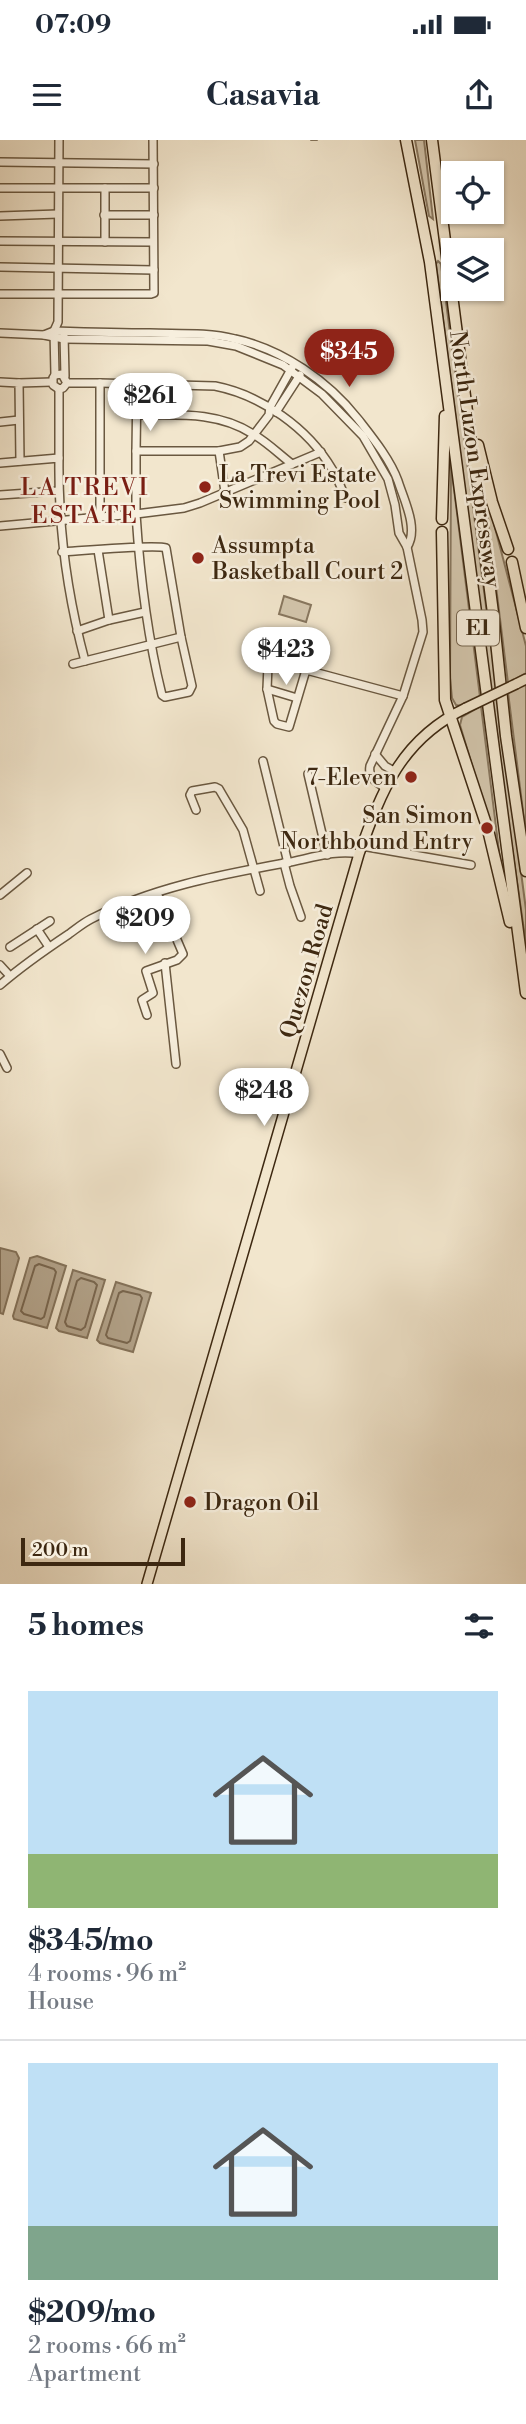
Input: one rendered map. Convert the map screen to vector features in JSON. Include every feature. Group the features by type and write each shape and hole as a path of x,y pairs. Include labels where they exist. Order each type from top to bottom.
{"highway":[{"name":"North Luzon Expressway","path":"407,140 430,262 526,993"},
{"name":"North Luzon Expressway","path":"432,140 493,613 506,736 526,871"},
{"path":"430,262 445,416 442,519"},
{"path":"463,373 479,453 508,549"},
{"path":"442,532 444,684 450,716 485,821"},
{"path":"512,562 526,628"},
{"path":"489,834 522,968"}],"main road":[{"name":"Quezon Road","path":"147,1584 360,850 384,788 407,754 433,727 526,679"}],"street":[{"path":"59,140 58,322 54,335 53,378 56,388 59,389 59,520 62,552 85,661"},
{"path":"0,294 154,293 153,140"},
{"path":"0,162 154,164"},
{"path":"0,188 154,188"},
{"path":"104,242 105,188"},
{"path":"0,216 58,214"},
{"path":"104,215 154,215"},
{"path":"0,241 153,242"},
{"path":"0,267 153,270"},
{"path":"58,322 64,336 66,379 63,388 59,389"},
{"path":"0,333 207,338 292,367 329,388 371,435 396,475 405,502 411,529 407,547"},
{"path":"272,411 292,367"},
{"path":"136,451 219,450 240,447 254,434 301,373"},
{"path":"301,373 363,436 388,479 400,538 407,547 422,620 423,632 403,696 370,766 370,775 384,788"},
{"path":"0,382 19,383 53,378 100,383 226,388 272,411 321,452 333,469 346,498"},
{"path":"19,383 20,461"},
{"path":"100,383 100,517"},
{"path":"62,552 138,548 162,545 166,548 192,686 189,692 166,697 162,695 150,645 138,548 136,514 137,384"},
{"path":"136,415 205,415 233,423 254,434 292,464"},
{"path":"0,422 19,421"},
{"path":"219,450 225,492"},
{"path":"0,526 184,508 321,452"},
{"path":"0,463 59,458"},
{"path":"0,495 58,491"},
{"path":"395,505 405,502"},
{"path":"398,530 411,529"},
{"path":"99,550 109,620"},
{"path":"77,631 145,612"},
{"path":"73,664 181,637"},
{"path":"306,670 289,727 277,724 274,722 267,689 268,664 273,661 403,696"},
{"path":"267,689 297,698"},
{"path":"375,754 385,766 394,771"},
{"path":"263,761 289,886 301,916"},
{"path":"308,774 327,855"},
{"path":"196,810 190,795 192,791 215,787 219,789 243,830 260,891"},
{"path":"0,985 88,921 184,883 360,850 471,865"},
{"path":"0,895 27,873"},
{"path":"137,974 177,960 183,954 157,893"},
{"path":"10,947 50,921"},
{"path":"37,929 49,947"},
{"path":"165,962 176,1064"},
{"path":"0,965 10,976"},
{"path":"146,971 153,993 142,1000 147,1015"},
{"path":"0,1054 7,1068"}],"shaded area":[{"path":"415,140 424,140 433,219 429,216"},
{"path":"438,261 441,264 441,301 446,301 526,910 526,944 500,764 436,264"},
{"path":"451,465 480,697 461,706 456,705 452,698 450,678"},
{"path":"483,482 526,646 526,673 508,683"},
{"path":"284,596 311,605 306,622 279,614"},
{"path":"526,683 526,835 508,692"},
{"path":"481,706 500,859 460,725 462,717"}],"water":[{"path":"0,1248 16,1252 19,1258 3,1314 0,1313"},
{"path":"37,1256 66,1266 47,1328 14,1319 13,1316 30,1258"},
{"path":"73,1270 105,1280 87,1338 56,1328"},
{"path":"116,1282 151,1293 133,1352 97,1340"}],"waterway":[{"path":"311,140 317,140"}],"place":[{"name":"La Trevi Estate Swimming Pool","path":"205,487"},
{"name":"Assumpta Basketball Court 2","path":"198,558"},
{"name":"7-Eleven","path":"411,777"},
{"name":"San Simon Northbound Entry","path":"487,828"},
{"name":"Dragon Oil","path":"190,1502"}],"district":[{"name":"LA TREVI ESTATE","path":"85,501"}]}
